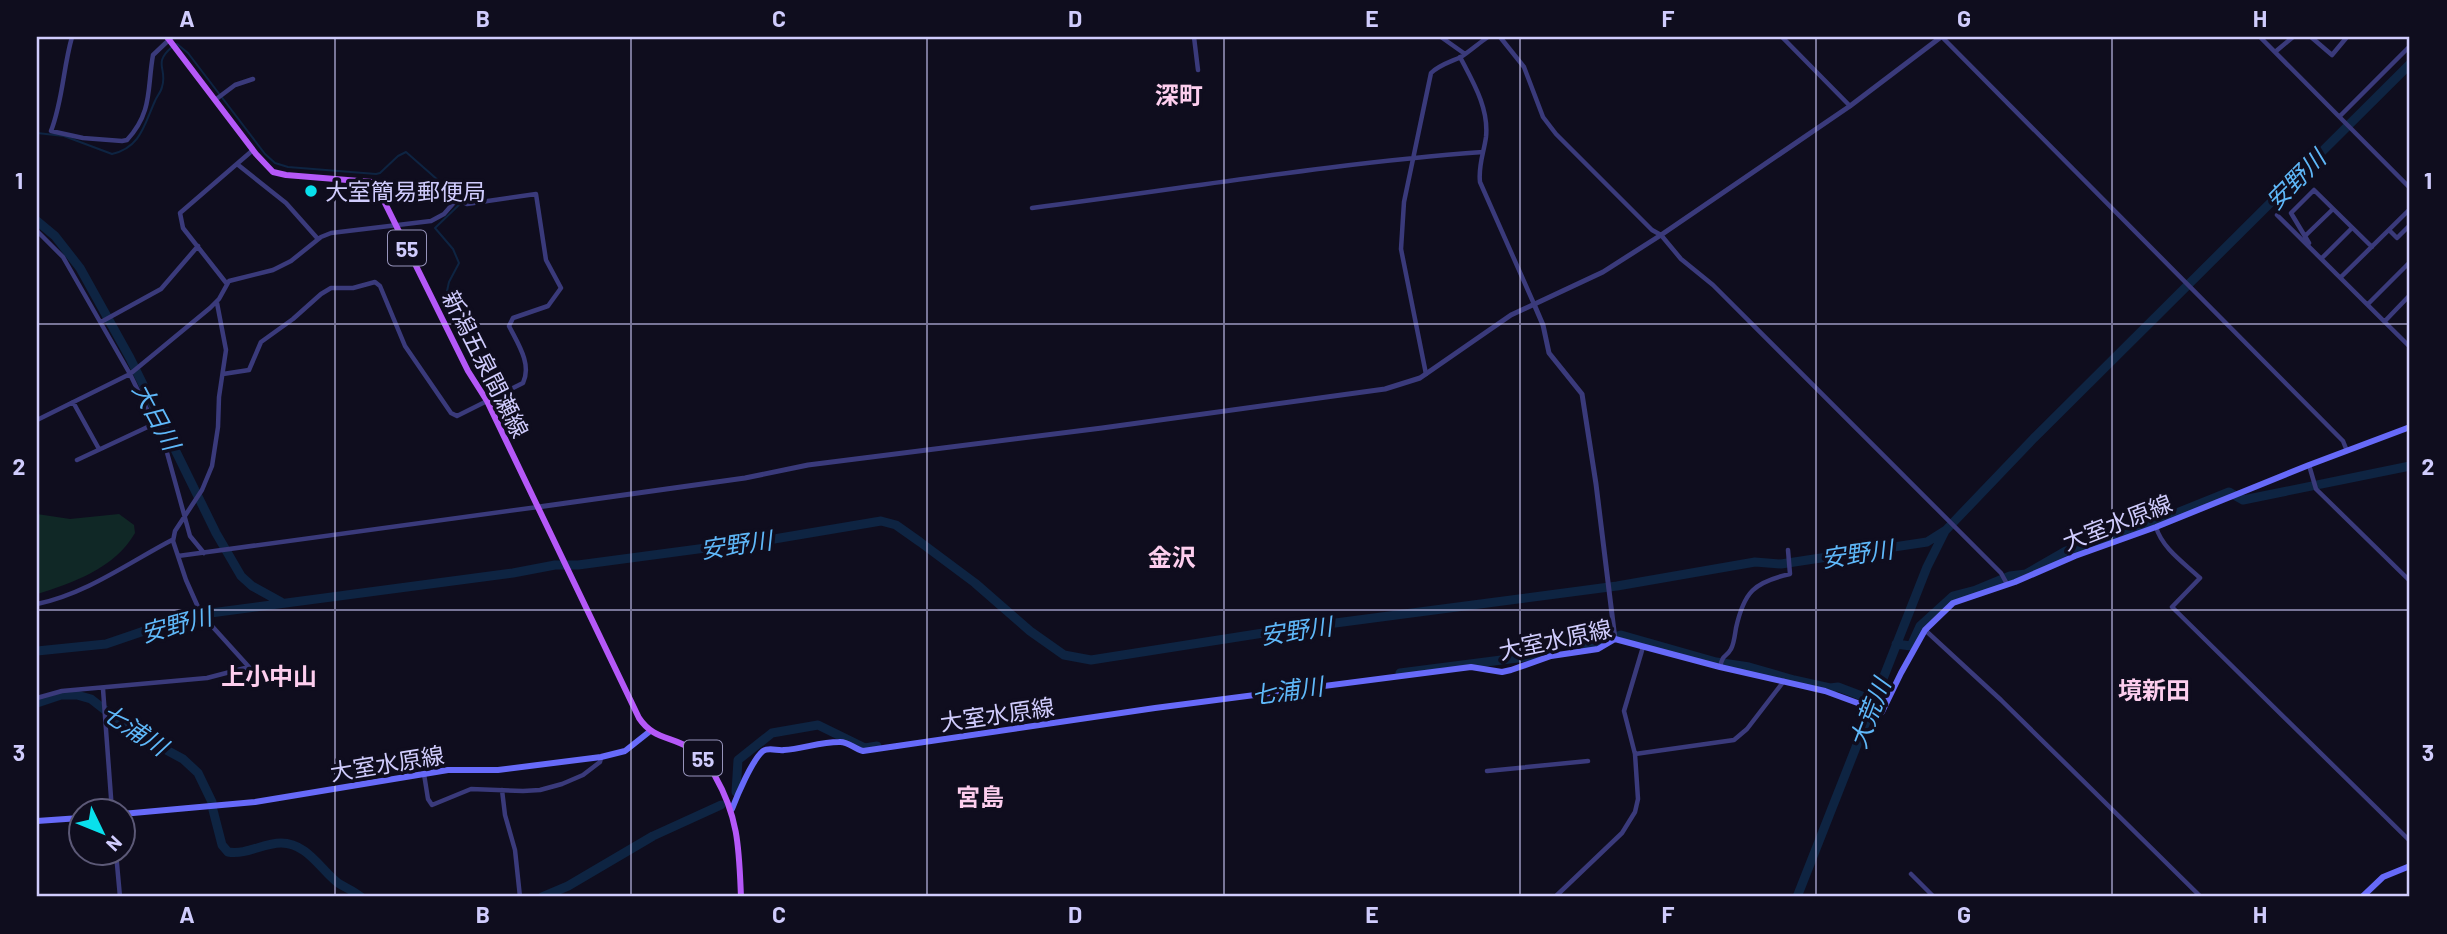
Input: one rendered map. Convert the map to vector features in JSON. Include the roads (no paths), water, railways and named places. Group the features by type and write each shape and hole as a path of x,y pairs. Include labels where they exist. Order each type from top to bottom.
{"main road":[{"name":"新潟五泉間瀬線","path":"169,37 253,150 273,172 372,182 468,371 487,401 639,718 649,732"},
{"name":"大室水原線","path":"732,809 762,751 767,749 797,749 839,741 863,751 1155,708 1471,667 1502,672 1551,656 1598,649 1615,639 1825,691 1882,712 1900,673 1925,630 1954,603 2410,427"},
{"name":"大室水原線","path":"136,813 255,802 447,770 498,770 601,757 625,751 649,732"},
{"name":"55","path":"649,732 688,747 705,760 726,794 738,835 741,897"},
{"path":"37,821 66,819"},
{"path":"2362,897 2384,877 2410,866"}],"street":[{"path":"72,37 64,62 62,94 51,131 83,138 122,141 127,140 140,122 149,93 153,55 169,37"},
{"path":"1194,37 1198,70"},
{"path":"1441,37 1462,55 1480,98 1486,136 1479,173 1480,182 1543,325 1549,353 1582,394 1615,639"},
{"path":"1426,375 1401,249 1404,202 1431,73 1488,37"},
{"path":"1500,37 1524,67 1548,125 1652,230 1661,235 1681,259 1713,285 2006,581"},
{"path":"1782,37 1850,106"},
{"path":"178,556 1408,384 1426,375 1511,315 1603,272 1661,235 1850,106 1942,37 2343,441 2347,451"},
{"path":"2260,37 2410,188"},
{"path":"2275,51 2293,37"},
{"path":"2311,37 2332,55 2347,37"},
{"path":"2341,117 2410,46"},
{"path":"215,100 235,85 253,79"},
{"path":"227,284 181,224 180,213 253,150"},
{"path":"1032,208 1414,157 1483,152"},
{"path":"237,164 286,203 318,239"},
{"path":"2313,250 2291,213 2314,190 2372,247"},
{"path":"37,420 130,374 216,302 227,284 235,279 273,270 331,233 431,221 444,214 457,199 467,204 536,194 546,260 561,288 548,306 510,321 509,326 525,356 526,380 523,383 457,416 451,413 405,346 380,286 375,282 347,289 331,288 261,342 250,370 223,374"},
{"path":"2305,236 2333,209"},
{"path":"2342,277 2410,209"},
{"path":"2277,215 2410,347"},
{"path":"2389,230 2397,238 2410,225"},
{"path":"2322,258 2352,228"},
{"path":"37,231 63,257 130,374 169,460 190,536 204,553"},
{"path":"102,321 161,289 198,246"},
{"path":"2368,304 2410,262"},
{"path":"2385,321 2410,295"},
{"path":"37,698 61,691 207,678 249,667 206,620 198,607 173,540 175,531 202,490 212,466 226,350 216,302"},
{"path":"2405,341 2410,336"},
{"path":"73,402 99,449"},
{"path":"77,460 154,424"},
{"path":"2309,465 2316,489 2410,581"},
{"path":"2156,527 2166,546 2200,578 2172,607 2410,841"},
{"path":"37,604 65,597 173,540"},
{"path":"1720,667 1722,657 1731,650 1738,617 1746,598 1764,580 1790,574 1788,552"},
{"path":"1925,630 2001,700 2201,897"},
{"path":"1555,897 1628,825 1635,812 1638,799 1635,754 1624,711 1643,647"},
{"path":"1635,754 1734,740 1747,729 1784,681"},
{"path":"103,689 111,797"},
{"path":"424,774 428,799 432,805 471,789 540,790 562,784 583,775 600,762 601,757"},
{"path":"1487,771 1588,761"},
{"path":"502,790 505,815 515,850 520,897"},
{"path":"117,867 120,897"},
{"path":"1911,874 1934,897"}],"waterway":[{"path":"177,44 188,53 265,154 275,163 288,167 376,174 406,152 456,196"},
{"path":"37,133 64,136 112,154 122,151 140,134 161,91 162,62 172,47"},
{"name":"安野川","path":"37,651 106,644 188,616 513,573 555,565 578,565 774,539 881,521 896,525 920,542 975,583 1030,631 1064,655 1091,660 1282,630 1617,586 1755,562 1781,564 1927,542 1946,530 2034,438 2410,64"},
{"path":"461,203 435,228 453,249 459,263 449,282 449,302 481,370 507,407 514,424"},
{"name":"大日川","path":"37,221 55,236 80,268 130,358 216,533 241,576 252,586 281,602"},
{"path":"1896,644 1911,646 1920,626 1953,596 2010,576 2026,574 2066,551 2097,545 2229,492 2243,500 2410,466"},
{"name":"大荒川","path":"1797,897 1927,567 1945,531"},
{"name":"七浦川","path":"1581,649 1621,635 1716,662 1749,667 1830,688 1838,687 1875,701"},
{"name":"七浦川","path":"1400,673 1556,653"},
{"name":"七浦川","path":"37,703 61,695 77,695 91,699 133,732 183,759 198,773 212,802"},
{"name":"七浦川","path":"736,792 738,760 772,733 818,725 865,748 877,746"},
{"name":"七浦川","path":"542,897 568,886 653,836 721,805"},
{"name":"七浦川","path":"213,810 222,845 228,852 242,852 281,843 290,844 306,852 338,883 361,897"}],"place":[{"name":"大室簡易郵便局","path":"311,191"}],"district":[{"name":"深町","path":"1179,94"},
{"name":"金沢","path":"1172,556"},
{"name":"上小中山","path":"269,675"},
{"name":"境新田","path":"2154,689"},
{"name":"宮島","path":"980,796"}]}
